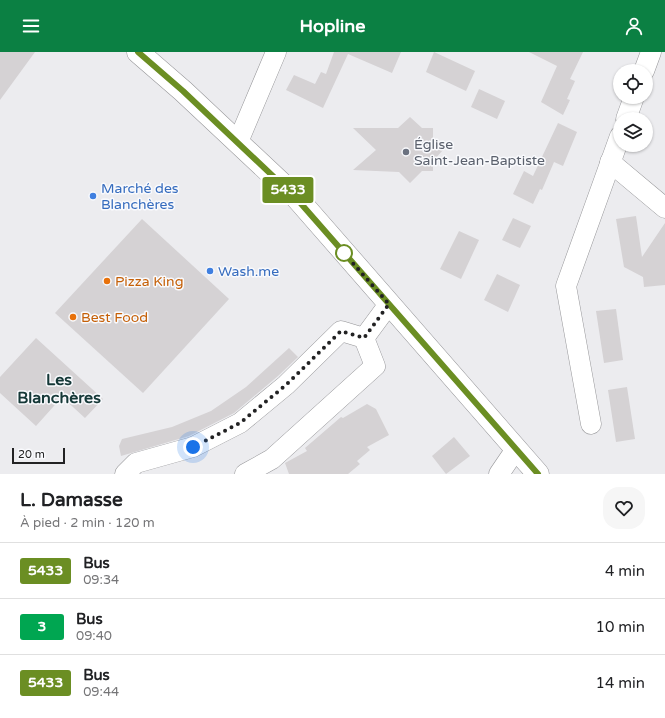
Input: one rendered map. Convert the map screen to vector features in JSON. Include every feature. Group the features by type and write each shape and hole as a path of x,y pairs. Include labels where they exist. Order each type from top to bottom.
{"street":[{"path":"138,52 238,142 296,198 538,474"},
{"path":"238,142 276,52"},
{"path":"647,64 651,52"},
{"path":"591,424 566,286 614,152"},
{"path":"610,162 665,208"},
{"path":"364,338 389,304"},
{"path":"125,474 136,463 193,447 240,423 286,385 341,331 364,338"},
{"path":"246,474 272,459 375,366 364,338"},
{"path":"499,474 516,449"}],"building":[{"path":"0,52 35,52 0,100"},
{"path":"334,52 401,52 392,73 348,54 323,108 286,90 294,75 315,84 321,72 326,74"},
{"path":"434,52 475,71 466,91 426,72"},
{"path":"529,52 583,52 570,79 575,81 567,99 570,100 563,115 541,102 557,66"},
{"path":"479,89 505,101 497,119 471,107"},
{"name":"Église Saint-Jean-Baptiste","path":"410,117 422,128 433,128 433,139 443,150 433,161 433,171 422,171 410,183 399,172 353,170 376,150 353,128 398,128"},
{"path":"558,123 577,132 563,166 554,162 542,190 540,189 533,204 513,194 524,171 533,176"},
{"path":"636,216 642,257 665,223 665,285 644,287 643,277 624,267 616,219"},
{"path":"513,218 531,226 520,248 502,240"},
{"path":"142,219 229,299 143,393 55,313"},
{"path":"459,231 479,240 461,279 440,269"},
{"path":"497,274 520,285 508,312 484,300"},
{"path":"616,309 623,360 604,363 596,311"},
{"path":"36,338 103,399 85,418 62,397 36,426 0,393 0,377"},
{"path":"289,348 298,357 234,413 189,436 121,456 119,446 122,439 172,427 211,411 246,387"},
{"path":"627,387 635,439 616,442 608,390"},
{"path":"367,404 376,409 389,435 367,447 370,450 357,461 360,464 348,474 289,474 285,463 307,451 305,448 341,417 343,418"},
{"path":"454,437 470,456 446,474 432,456"}],"bus line":[{"name":"5433","path":"138,52 183,91 296,198 538,474"}],"place":[{"name":"Église Saint-Jean-Baptiste","path":"406,152"},
{"name":"Marché des Blanchères","path":"93,196"},
{"name":"Wash.me","path":"210,271"},
{"name":"Pizza King","path":"107,281"},
{"name":"Best Food","path":"73,317"}],"district":[{"name":"Les Blanchères","path":"59,388"}],"route":[{"path":"193,447 240,423 286,385 341,331 364,338 389,304 343,252 344,253"}]}
